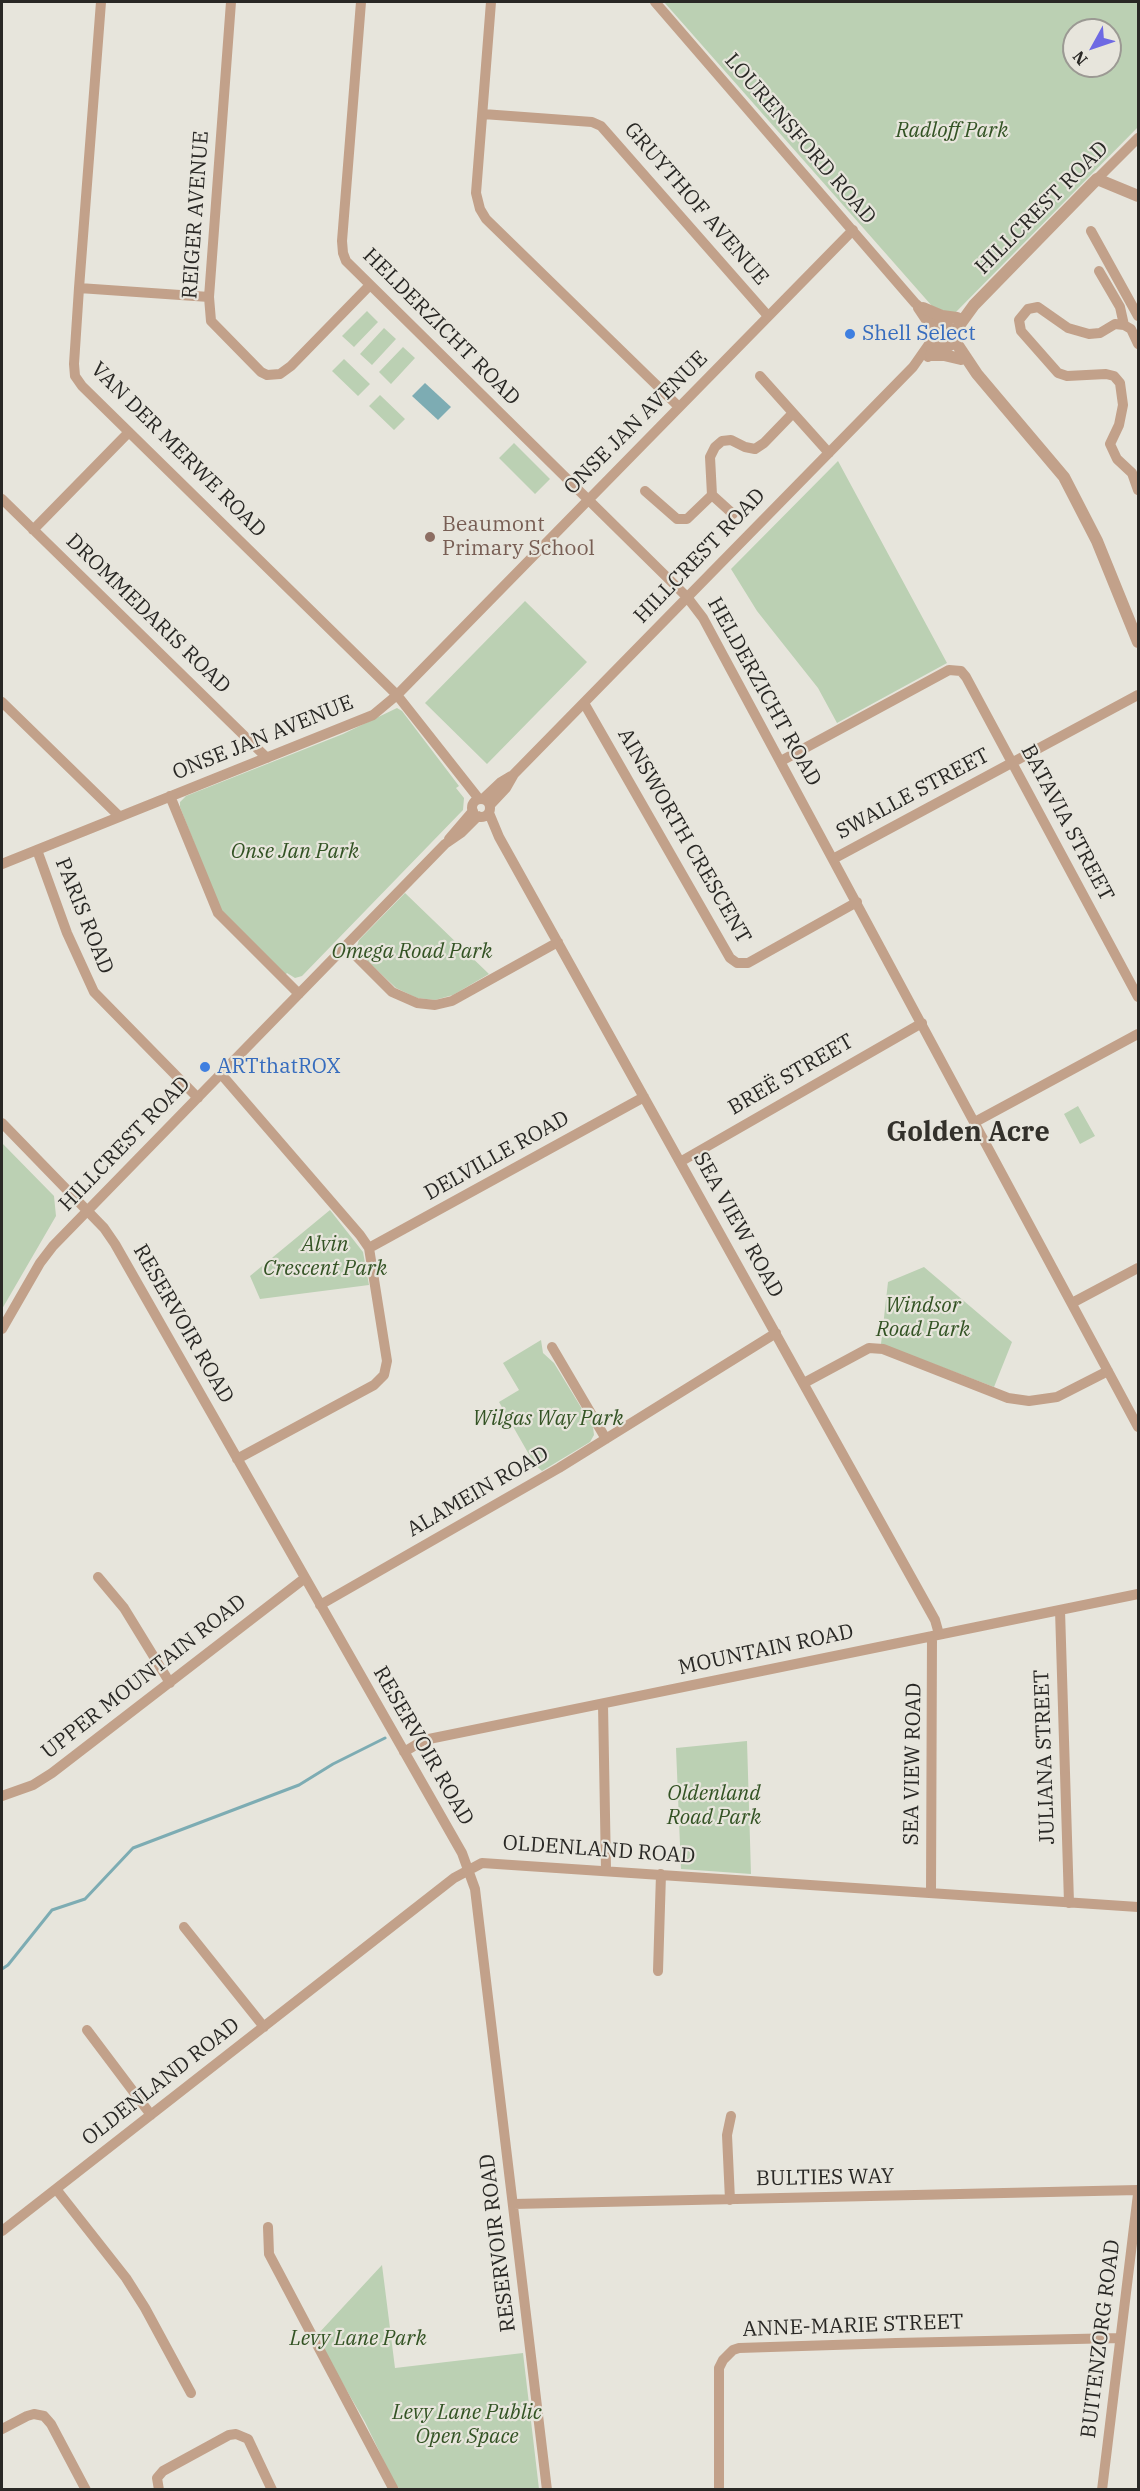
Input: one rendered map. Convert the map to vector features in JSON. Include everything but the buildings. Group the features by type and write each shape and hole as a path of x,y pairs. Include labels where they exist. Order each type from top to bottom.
{"street":[{"name":"VAN DER MERWE ROAD","path":"101,2 79,288 75,376 82,386 398,694 481,808"},
{"name":"REIGER AVENUE","path":"231,2 209,297 209,312 217,329 261,372 280,374 291,366 370,285"},
{"name":"HELDERZICHT ROAD","path":"361,2 343,253 346,261 687,597 703,618 1138,1427"},
{"path":"491,2 477,202 486,219 679,407"},
{"name":"LOURENSFORD ROAD","path":"655,2 919,305 1064,477 1097,541 1138,642"},
{"name":"GRUYTHOF AVENUE","path":"483,114 592,122 601,126 768,316"},
{"name":"HILLCREST ROAD","path":"2,1329 47,1254 88,1210 445,844 461,833 501,782 514,774 1138,138"},
{"path":"1097,179 1138,196"},
{"name":"ONSE JAN AVENUE","path":"2,864 373,715 398,694 853,230"},
{"path":"1091,231 1138,316"},
{"path":"1099,271 1120,307 1124,324"},
{"path":"79,288 209,297"},
{"path":"919,305 942,316 957,318"},
{"name":"HILLCREST ROAD","path":"915,365 931,355 957,318 974,306"},
{"path":"1138,344 1131,329 1124,324 1115,324 1100,333 1089,334 1068,328 1041,308 1028,309 1020,316 1021,331 1058,373 1066,375 1106,374 1117,379 1124,401 1119,425 1110,444 1117,459 1134,468 1138,490"},
{"name":"LOURENSFORD ROAD","path":"944,336 961,359 977,374"},
{"path":"931,355 961,359"},
{"path":"760,376 829,453"},
{"path":"733,514 712,495 710,457 715,447 722,441 731,440 745,447 755,448 764,443 793,413"},
{"path":"33,530 129,432"},
{"path":"645,491 669,514 681,520 693,515 712,495"},
{"name":"DROMMEDARIS ROAD","path":"2,499 267,758"},
{"name":"BATAVIA STREET","path":"781,761 948,670 958,670 966,676 1138,997"},
{"name":"SWALLE STREET","path":"833,859 1138,695"},
{"path":"2,702 119,816"},
{"name":"AINSWORTH CRESCENT","path":"584,703 730,958 737,963 748,963 857,902"},
{"path":"170,796 218,913 299,994"},
{"name":"SEA VIEW ROAD","path":"481,808 558,942 935,1620 931,1893"},
{"name":"PARIS ROAD","path":"37,850 68,933 94,992 198,1098"},
{"path":"346,946 400,997 417,1003 435,1005 452,1001 558,942"},
{"name":"BREË STREET","path":"680,1162 922,1023"},
{"path":"975,1122 1138,1034"},
{"path":"221,1074 369,1248 387,1361 384,1375 374,1385 237,1460"},
{"name":"DELVILLE ROAD","path":"369,1248 644,1097"},
{"name":"RESERVOIR ROAD","path":"2,1123 88,1210 115,1244 462,1853 475,1889 547,2490"},
{"path":"1072,1303 1138,1268"},
{"name":"ALAMEIN ROAD","path":"320,1605 606,1439 776,1333"},
{"path":"552,1347 606,1439"},
{"path":"804,1383 869,1348 883,1349 1008,1398 1029,1401 1057,1397 1108,1371"},
{"path":"98,1577 124,1608 170,1683"},
{"name":"UPPER MOUNTAIN ROAD","path":"2,1796 43,1779 305,1578"},
{"name":"MOUNTAIN ROAD","path":"404,1752 424,1740 1138,1594"},
{"name":"JULIANA STREET","path":"1060,1610 1069,1903"},
{"path":"603,1704 606,1870"},
{"name":"OLDENLAND ROAD","path":"2,2231 454,1878 482,1863 1138,1908"},
{"path":"658,1971 661,1874"},
{"path":"184,1927 264,2027"},
{"path":"87,2030 151,2115"},
{"path":"730,2200 728,2135 731,2116"},
{"path":"56,2189 126,2278 146,2308 190,2394"},
{"name":"BULTIES WAY","path":"513,2204 1138,2192"},
{"name":"BUITENZORG ROAD","path":"1102,2490 1138,2192"},
{"path":"268,2227 269,2254 394,2490"},
{"name":"ANNE-MARIE STREET","path":"720,2490 719,2368 723,2360 738,2348 1120,2338"},
{"path":"2,2429 27,2416 34,2414 44,2416 51,2424 86,2490"},
{"path":"159,2490 157,2478 163,2471 229,2435 236,2434 248,2439 272,2490"}],"green space":[{"name":"Radloff Park","path":"664,2 1138,2 1138,127 955,313 951,314 932,306"},
{"path":"367,311 378,322 354,347 342,336"},
{"path":"384,328 396,339 372,365 360,354"},
{"path":"403,347 415,358 391,384 379,372"},
{"path":"344,359 370,384 358,396 332,371"},
{"path":"380,395 405,419 394,430 369,406"},
{"path":"514,443 550,479 535,494 499,458"},
{"path":"838,461 947,663 837,723 818,688 757,611 731,569"},
{"path":"525,601 587,662 487,764 425,703"},
{"name":"Onse Jan Park","path":"397,708 402,711 459,786 456,788 464,798 463,810 302,976 295,978 287,973 285,975 221,911 180,802 186,796 343,734"},
{"name":"Omega Road Park","path":"405,893 489,974 453,995 435,1000 417,998 396,988 361,955 357,946 359,940"},
{"path":"1078,1106 1095,1136 1080,1144 1064,1114"},
{"path":"2,1143 54,1196 56,1216 2,1309"},
{"name":"Alvin Crescent Park","path":"330,1210 363,1252 369,1285 260,1299 250,1276"},
{"name":"Windsor Road Park","path":"924,1267 1012,1342 994,1387 881,1344 888,1282"},
{"name":"Wilgas Way Park","path":"541,1340 543,1353 554,1363 593,1427 594,1435 590,1442 542,1471 535,1465 499,1402 519,1390 503,1363"},
{"name":"Oldenland Road Park","path":"747,1741 751,1874 681,1869 676,1748"},
{"name":"Levy Lane Public Open Space","path":"382,2265 395,2368 523,2353 539,2489 400,2489 395,2484 365,2422 321,2346 322,2341 318,2334"}],"water":[{"path":"425,383 451,407 438,420 412,396"}],"waterway":[{"path":"2,1969 8,1965 52,1910 85,1899 133,1848 299,1785 333,1764 385,1738"}],"place":[{"name":"Shell Select","path":"850,334"},
{"name":"Beaumont Primary School","path":"430,537"},
{"name":"ARTthatROX","path":"205,1067"}],"district":[{"name":"Golden Acre","path":"968,1133"}],"park label":[{"name":"Levy Lane Park","path":"358,2339"}]}
